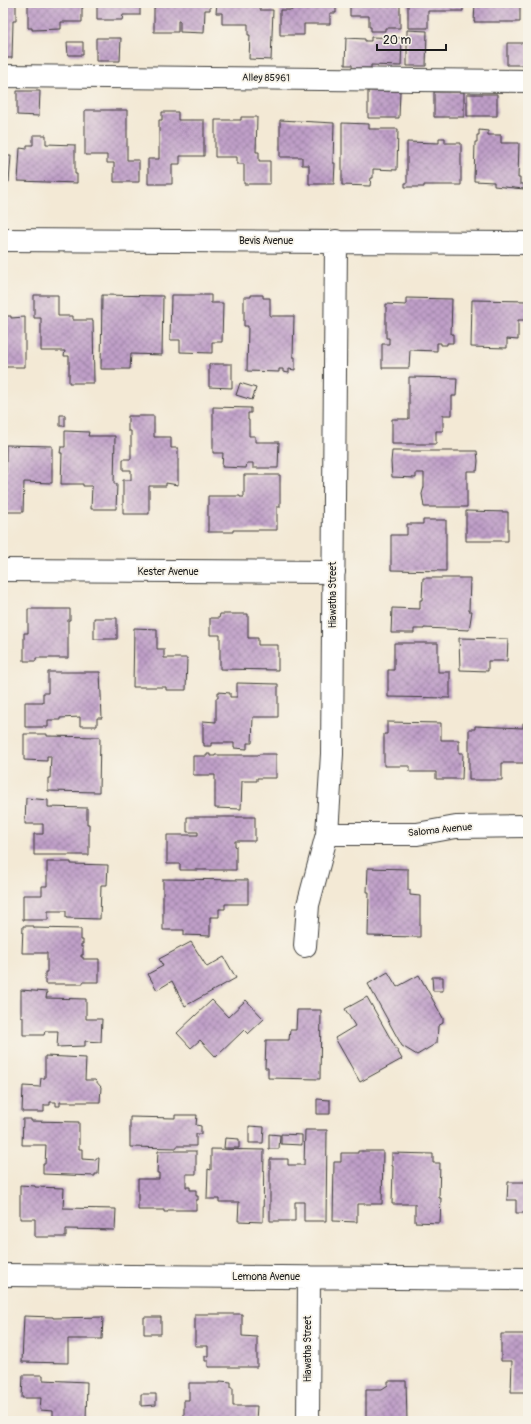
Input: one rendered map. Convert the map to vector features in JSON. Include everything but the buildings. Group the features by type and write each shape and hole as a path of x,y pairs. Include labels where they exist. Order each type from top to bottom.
{"street":[{"name":"Alley 85961","path":"3,76 528,81"},
{"name":"Bevis Avenue","path":"3,240 528,243"},
{"name":"Hiawatha Street","path":"305,946 308,905 327,834 332,754 336,241"},
{"name":"Kester Avenue","path":"3,570 334,572"},
{"name":"Saloma Avenue","path":"327,834 417,834 456,827 528,826"},
{"name":"Lemona Avenue","path":"3,1275 528,1279"},
{"name":"Hiawatha Street","path":"308,1421 309,1277"}]}
